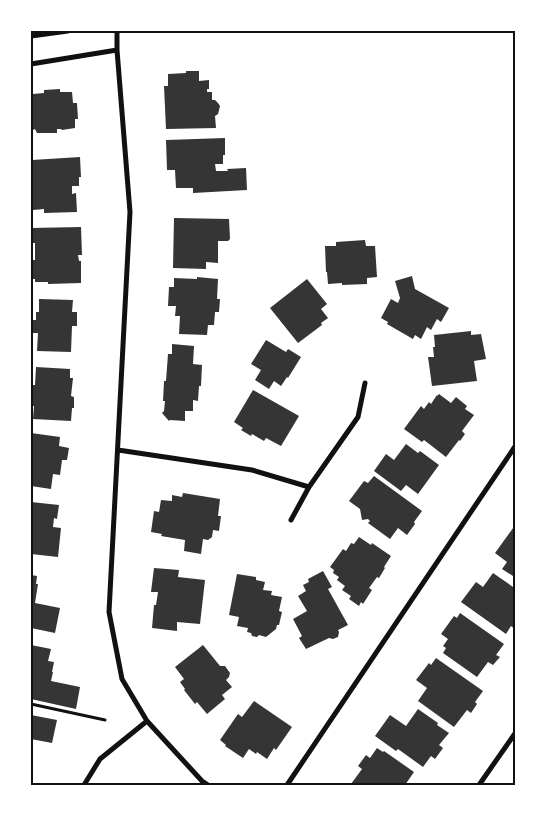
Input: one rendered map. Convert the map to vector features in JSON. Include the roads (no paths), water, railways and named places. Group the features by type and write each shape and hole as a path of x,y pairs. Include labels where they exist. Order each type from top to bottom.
{"street":[{"path":"31,36 68,31"},
{"path":"116,31 130,212 109,612 122,679 147,721 202,781 208,785"},
{"path":"31,64 117,50"},
{"path":"291,520 309,487 358,418 365,383"},
{"path":"287,785 516,445"},
{"path":"118,450 252,470 309,487"},
{"path":"84,785 100,759 147,721"},
{"path":"479,785 516,732"}]}
